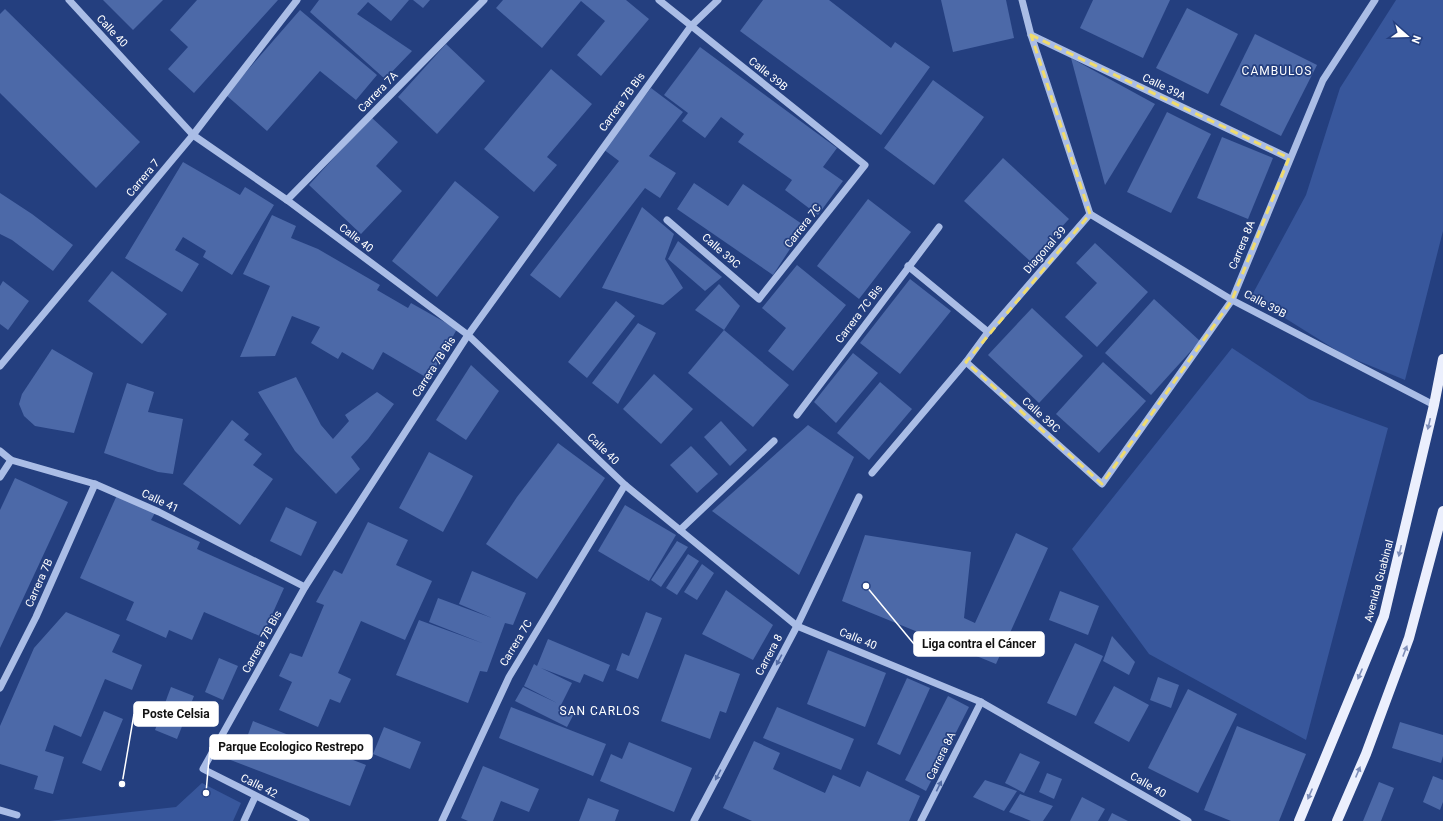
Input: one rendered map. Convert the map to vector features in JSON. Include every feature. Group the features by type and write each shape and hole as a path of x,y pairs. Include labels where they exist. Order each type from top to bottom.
{"main road":[{"name":"Avenida Guabinal","path":"1299,821 1384,616 1434,405 1443,359"},
{"path":"1337,821 1366,754 1409,638 1443,511"}],"street":[{"name":"Calle 40","path":"69,0 193,135 287,200 468,335 625,485 797,626 981,702 1188,821"},
{"name":"Carrera 7","path":"0,366 193,135 297,0"},
{"name":"Carrera 7A","path":"287,200 484,0"},
{"name":"Calle 39B","path":"659,0 864,166"},
{"name":"Carrera 7B Bis","path":"203,769 305,587 468,335 691,26 718,0"},
{"path":"1022,0 1030,35 1090,214"},
{"name":"Carrera 8A","path":"1102,484 1232,300 1289,158 1323,80 1375,0"},
{"name":"Calle 39A","path":"1030,35 1289,158"},
{"name":"Carrera 7C","path":"759,299 864,166"},
{"name":"Calle 39B","path":"1090,214 1232,300 1434,405"},
{"name":"Diagonal 39","path":"872,473 966,362 988,332 1090,214"},
{"name":"Calle 39C","path":"667,220 759,299"},
{"name":"Carrera 7C Bis","path":"797,416 908,266 939,227"},
{"path":"908,266 988,332"},
{"name":"Calle 39C","path":"966,362 1102,484"},
{"path":"680,530 774,441"},
{"name":"Calle 41","path":"0,451 11,460 95,484 159,512 305,587"},
{"path":"0,477 11,460"},
{"name":"Carrera 7B","path":"0,688 36,617 95,484"},
{"name":"Carrera 7C","path":"442,821 509,677 625,485"},
{"name":"Carrera 8","path":"696,820 797,626 859,497"},
{"name":"Carrera 8A","path":"921,821 981,702"},
{"name":"Calle 42","path":"203,769 255,797 306,821"},
{"path":"244,821 255,797"},
{"path":"0,810 17,815"}],"highlighted area":[{"path":"1031,35 1289,158 1232,300 1102,484 966,362 1090,214"}],"shaded area":[{"path":"1396,0 1443,0 1443,231 1405,380 1344,355 1251,297 1306,195 1340,88"},
{"path":"1232,348 1309,399 1388,428 1306,740 1149,654 1072,549"},
{"path":"202,783 241,803 233,821 49,821 176,807"}],"building":[{"path":"103,0 163,0 133,30"},
{"path":"197,0 278,0 194,93 168,69 188,47 170,30"},
{"path":"319,0 409,0 391,21 368,2 357,14 412,51 385,79 310,12"},
{"path":"413,0 430,0 423,8"},
{"path":"503,0 626,0 649,19 601,76 577,55 605,21 581,1 542,48 496,8"},
{"path":"763,0 829,0 891,48 895,42 930,67 881,135 740,31"},
{"path":"941,0 1006,0 1014,38 953,52"},
{"path":"1093,0 1170,0 1143,58 1080,28"},
{"path":"1187,8 1238,34 1208,94 1156,68"},
{"path":"5,9 140,142 96,188 0,93 0,14"},
{"path":"300,10 377,75 356,100 320,71 267,131 226,95"},
{"path":"1255,34 1317,65 1281,136 1220,105"},
{"path":"446,44 485,81 437,134 398,97"},
{"path":"700,47 837,148 823,167 843,181 818,215 785,190 792,180 738,142 744,134 721,117 705,138 682,121 688,113 664,95"},
{"path":"1071,58 1155,104 1105,185"},
{"path":"551,69 592,104 547,157 557,165 534,192 484,149"},
{"path":"933,80 984,117 934,185 884,148"},
{"path":"651,88 683,112 649,156 676,173 660,198 645,188 560,298 530,275 619,161 603,149"},
{"path":"1167,112 1211,134 1171,213 1127,192"},
{"path":"371,117 398,142 376,166 402,191 361,234 309,185"},
{"path":"1222,137 1273,158 1248,219 1197,198"},
{"path":"1003,158 1069,219 1030,261 964,201"},
{"path":"183,162 240,195 245,187 274,205 232,275 203,257 206,251 183,237 175,250 199,264 182,292 125,258"},
{"path":"455,181 499,217 437,297 392,261"},
{"path":"694,183 728,206 743,184 805,226 773,275 677,209"},
{"path":"0,193 32,214 73,245 53,271 12,240 0,234"},
{"path":"868,199 911,232 859,299 817,266"},
{"path":"642,207 674,234 665,259 683,288 663,305 602,288"},
{"path":"272,215 296,226 291,238 318,249 380,285 377,290 408,308 411,303 457,329 429,379 383,352 373,370 342,352 338,359 311,343 320,327 292,316 275,356 240,357 270,286 243,274"},
{"path":"678,241 722,277 705,291 668,259"},
{"path":"1095,243 1148,292 1097,347 1065,317 1097,283 1076,263"},
{"path":"797,265 846,305 793,371 768,351 786,328 762,308"},
{"path":"112,271 167,314 142,344 88,301"},
{"path":"910,279 951,311 900,374 860,343"},
{"path":"3,281 29,301 8,330 0,324 0,286"},
{"path":"719,284 740,306 724,330 695,310"},
{"path":"1154,299 1200,341 1151,395 1105,353"},
{"path":"616,301 635,316 587,378 568,362"},
{"path":"1032,308 1083,356 1039,403 988,355"},
{"path":"638,323 656,333 618,404 592,383"},
{"path":"724,330 789,385 753,427 688,373"},
{"path":"52,349 93,373 74,433 35,426 24,416 19,404 22,394"},
{"path":"853,353 878,373 836,423 814,402"},
{"path":"1103,362 1146,401 1099,453 1056,414"},
{"path":"471,365 499,391 466,440 436,420"},
{"path":"654,374 693,409 661,444 623,409"},
{"path":"296,377 321,425 333,439 349,421 345,415 377,392 394,404 368,439 351,457 360,469 336,494 295,451 258,392"},
{"path":"880,382 912,409 869,460 837,433"},
{"path":"127,383 154,392 148,412 183,419 173,474 158,472 104,453"},
{"path":"232,420 249,434 244,440 262,454 253,465 273,479 240,525 183,484"},
{"path":"721,421 747,450 730,466 704,437"},
{"path":"808,425 854,457 799,575 712,511"},
{"path":"558,443 605,478 537,579 486,544 517,497"},
{"path":"691,446 718,474 697,493 670,465"},
{"path":"429,452 473,476 443,532 399,508"},
{"path":"15,478 68,502 0,648 0,510"},
{"path":"117,495 155,513 151,520 200,542 197,549 284,588 262,637 204,612 192,640 169,630 166,638 126,620 134,602 80,578"},
{"path":"625,505 676,535 649,581 598,551"},
{"path":"286,507 317,522 301,556 270,541"},
{"path":"368,522 408,540 396,565 432,581 405,640 361,621 338,673 351,679 340,703 330,699 318,727 279,710 292,682 279,676 290,653 302,657 324,605 316,602 334,570 342,574"},
{"path":"1016,533 1048,548 996,664 842,601 865,535 971,552 964,618 975,623"},
{"path":"677,541 688,547 661,587 651,580"},
{"path":"688,554 699,561 677,595 666,588"},
{"path":"702,564 714,573 697,600 684,592"},
{"path":"472,571 526,593 513,625 505,623 487,672 480,671 468,703 396,675 419,620 482,643 429,622 438,598 492,618 459,604"},
{"path":"726,590 773,625 753,660 702,634"},
{"path":"1060,591 1099,606 1088,635 1049,620"},
{"path":"66,612 120,635 112,652 142,665 132,690 105,679 81,737 54,725 45,751 64,757 53,794 34,789 38,776 0,764 0,726 34,648"},
{"path":"646,612 662,618 638,679 616,670 622,653 629,656"},
{"path":"1112,636 1135,662 1129,675 1103,661"},
{"path":"548,639 610,665 603,682 584,674 580,683 541,668 572,683 561,705 575,712 567,727 515,701 523,687 557,703 524,686 534,664 537,666"},
{"path":"1075,643 1103,656 1076,716 1047,703"},
{"path":"828,650 886,673 865,727 807,704"},
{"path":"685,654 740,674 726,713 720,711 710,739 661,721"},
{"path":"219,658 238,666 223,700 205,692"},
{"path":"1158,677 1179,685 1171,708 1150,700"},
{"path":"907,678 930,688 900,755 877,744"},
{"path":"1114,686 1149,705 1129,742 1094,723"},
{"path":"171,687 194,696 177,739 155,730"},
{"path":"1188,689 1237,714 1198,793 1148,768"},
{"path":"948,696 969,707 926,791 905,780"},
{"path":"511,707 606,744 593,776 499,738"},
{"path":"777,707 854,739 841,770 763,738"},
{"path":"104,711 123,719 101,771 82,763"},
{"path":"253,721 366,765 350,806 228,759 237,736 246,740"},
{"path":"1400,722 1443,735 1443,756 1441,763 1392,748"},
{"path":"1237,726 1306,754 1279,821 1231,821 1204,810"},
{"path":"384,727 421,742 410,769 373,754"},
{"path":"754,741 780,753 773,769 825,793 833,775 860,787 867,771 920,796 909,821 752,821 723,808"},
{"path":"629,742 692,768 674,812 600,781 611,754 622,759"},
{"path":"1020,753 1040,762 1024,793 1005,783"},
{"path":"483,766 539,789 529,812 501,801 493,821 468,821 461,818"},
{"path":"1047,773 1062,779 1054,799 1039,792"},
{"path":"1433,776 1443,780 1443,802 1440,810 1423,802"},
{"path":"985,780 1017,791 1004,811 973,797"},
{"path":"1379,782 1394,788 1381,821 1363,821"},
{"path":"1020,794 1053,806 1043,821 1031,821 1009,812"},
{"path":"1082,797 1105,809 1098,821 1070,821"},
{"path":"588,798 619,810 615,821 579,821"},
{"path":"1112,813 1128,821 1108,821"}],"place":[{"name":"Liga contra el Cáncer","path":"866,586"},
{"name":"Poste Celsia","path":"122,784"},
{"name":"Parque Ecologico Restrepo","path":"206,793"}],"district":[{"name":"CAMBULOS","path":"1277,71"},
{"name":"SAN CARLOS","path":"600,711"}]}
